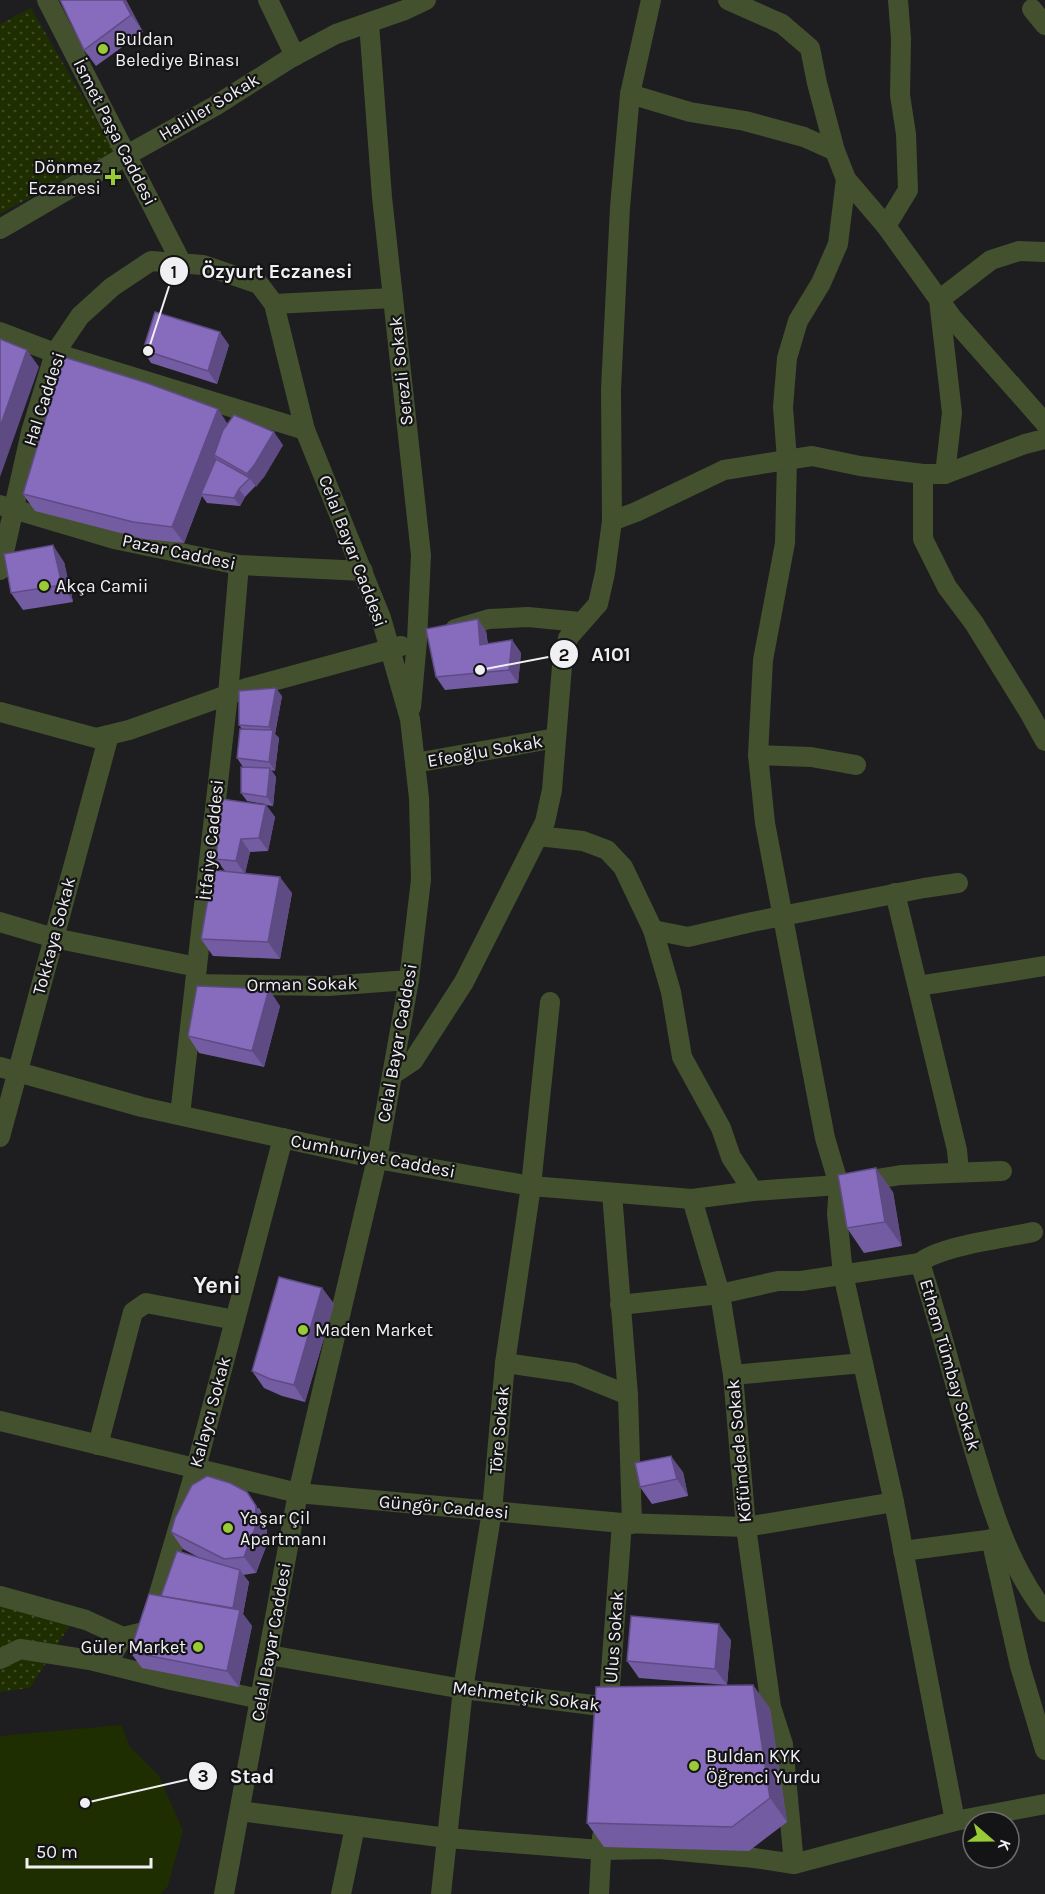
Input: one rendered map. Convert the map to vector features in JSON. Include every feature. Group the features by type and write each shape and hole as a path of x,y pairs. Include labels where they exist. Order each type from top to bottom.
{"street":[{"name":"İsmet Paşa Caddesi","path":"47,0 182,264"},
{"path":"268,0 295,56"},
{"name":"Haliller Sokak","path":"0,230 215,106 295,56 336,34 405,10 426,0"},
{"path":"392,1075 413,1061 464,982 545,822 552,790 562,666 568,638 598,604 612,521 611,389 620,207 630,94 651,0"},
{"path":"728,0 750,6 782,24 810,48 835,151 846,179 886,226 953,319 1045,423"},
{"path":"886,226 908,190 906,134 900,95 901,39 898,0"},
{"path":"1032,9 1045,25"},
{"name":"Serezli Sokak","path":"369,23 382,197 421,555 410,719"},
{"path":"630,94 690,112 746,121 785,131 835,151"},
{"path":"846,179 838,244 821,283 798,321 787,358 783,407 787,460 785,543 763,660 758,755 765,823 825,1138 839,1185 837,1214 843,1274 894,1502 955,1821"},
{"path":"939,300 991,260 1019,251 1045,252"},
{"name":"Hal Caddesi","path":"0,570 7,507 55,353 80,316 112,287 151,261 182,264"},
{"name":"Celal Bayar Caddesi","path":"182,264 203,266 259,284 274,304 305,430 381,618 410,719 419,798 421,880 409,980 377,1159 298,1493 224,1894"},
{"path":"274,304 393,298"},
{"path":"939,300 952,413 945,474"},
{"path":"0,332 55,353 305,430"},
{"path":"612,521 724,470 812,456 860,466 923,474 945,474 1025,444 1045,439"},
{"path":"923,474 923,539 947,586 975,623 1045,741"},
{"name":"Pazar Caddesi","path":"7,507 114,539 239,565 363,571"},
{"name":"İtfaiye Caddesi","path":"180,1115 228,695 239,565"},
{"path":"0,712 96,738 129,730 228,695 489,619 528,617 580,622"},
{"name":"Tokkaya Sokak","path":"0,1137 9,1069 54,938 109,735"},
{"name":"Efeoğlu Sokak","path":"415,763 556,738"},
{"path":"758,755 811,757 856,765"},
{"path":"538,836 583,841 607,850 623,867 653,930 671,992 682,1057 721,1128 731,1157 753,1191"},
{"path":"653,930 688,937 783,915 958,883"},
{"path":"895,893 957,1150 959,1172"},
{"name":"Orman Sokak","path":"0,922 196,976 328,986 409,980"},
{"path":"918,986 1045,966"},
{"name":"Töre Sokak","path":"441,1894 463,1689 492,1511 505,1363 531,1186 550,1002"},
{"name":"Cumhuriyet Caddesi","path":"9,1069 142,1107 377,1159 531,1186 692,1198 839,1185 901,1175 1002,1171"},
{"name":"Kalaycı Sokak","path":"123,1637 148,1631 196,1468 283,1138"},
{"name":"Ulus Sokak","path":"607,1731 627,1524 628,1395 612,1193"},
{"name":"Köfündede Sokak","path":"692,1198 720,1294 732,1375 746,1527 771,1707"},
{"path":"920,1263 929,1256 950,1250 1033,1232"},
{"name":"Ethem Tümbay Sokak","path":"620,1305 720,1294 778,1281 801,1281 920,1263 935,1307 972,1445 992,1508 998,1538 1045,1612"},
{"path":"98,1445 133,1312 146,1303 235,1320"},
{"path":"505,1363 574,1373 628,1395"},
{"path":"732,1375 863,1363"},
{"name":"Güngör Caddesi","path":"0,1420 298,1493 627,1524 746,1527 894,1502"},
{"path":"903,1551 998,1538 1020,1666 1045,1750"},
{"path":"0,1596 86,1620 123,1637 107,1664"},
{"path":"0,1659 20,1649 107,1664 260,1700"},
{"name":"Mehmetçik Sokak","path":"268,1655 463,1689 609,1707 643,1707"},
{"path":"725,1707 771,1707 783,1744 794,1864"},
{"path":"240,1811 447,1838 601,1850 659,1849 794,1864 955,1821 1045,1804"},
{"path":"598,1894 603,1814"},
{"path":"341,1894 355,1827"}],"green space":[{"path":"31,8 114,151 0,214 0,24"},
{"path":"0,1602 70,1625 30,1688 0,1692"},
{"path":"121,1725 130,1747 159,1776 183,1831 168,1886 161,1894 0,1894 0,1736"}],"building":[{"name":"Buldan Belediye Binası","path":"60,0 123,0 131,15 84,50"},
{"path":"155,312 220,332 208,371 143,350"},
{"path":"0,339 27,350 0,427"},
{"path":"64,357 147,383 218,409 172,527 133,522 23,494"},
{"path":"234,415 274,432 247,474 214,455 223,430"},
{"path":"216,459 250,478 234,498 201,494"},
{"path":"53,545 62,585 11,593 4,554"},
{"path":"478,619 480,645 512,640 509,670 436,677 426,629"},
{"path":"276,688 269,727 239,725 239,691"},
{"path":"240,729 273,730 269,762 237,758"},
{"path":"241,767 270,768 267,797 241,793"},
{"path":"221,799 266,805 259,838 241,839 236,861 216,859"},
{"path":"213,870 280,877 268,942 201,939"},
{"path":"197,986 269,989 252,1051 188,1036"},
{"path":"876,1168 885,1222 847,1228 838,1175"},
{"path":"279,1277 322,1288 294,1385 270,1379 252,1371"},
{"path":"671,1456 677,1479 640,1487 635,1463"},
{"name":"Yaşar Çil Apartmanı","path":"207,1476 230,1483 247,1492 256,1506 255,1528 244,1557 224,1559 171,1532 175,1518 192,1485"},
{"path":"177,1551 240,1570 233,1608 161,1596"},
{"name":"Güler Market","path":"149,1594 240,1610 227,1671 130,1652"},
{"path":"631,1616 719,1624 715,1669 627,1661"},
{"name":"Buldan KYK Öğrenci Yurdu","path":"753,1685 770,1798 732,1827 587,1823 596,1687"}],"place":[{"name":"Buldan Belediye Binası","path":"103,49"},
{"name":"Dönmez Eczanesi","path":"113,177"},
{"name":"Özyurt Eczanesi","path":"148,351"},
{"name":"Akça Camii","path":"44,586"},
{"name":"A101","path":"480,670"},
{"name":"Maden Market","path":"303,1330"},
{"name":"Yaşar Çil Apartmanı","path":"228,1528"},
{"name":"Güler Market","path":"198,1647"},
{"name":"Buldan KYK Öğrenci Yurdu","path":"694,1766"},
{"name":"Stad","path":"85,1803"}],"district":[{"name":"Yeni","path":"217,1285"}]}
